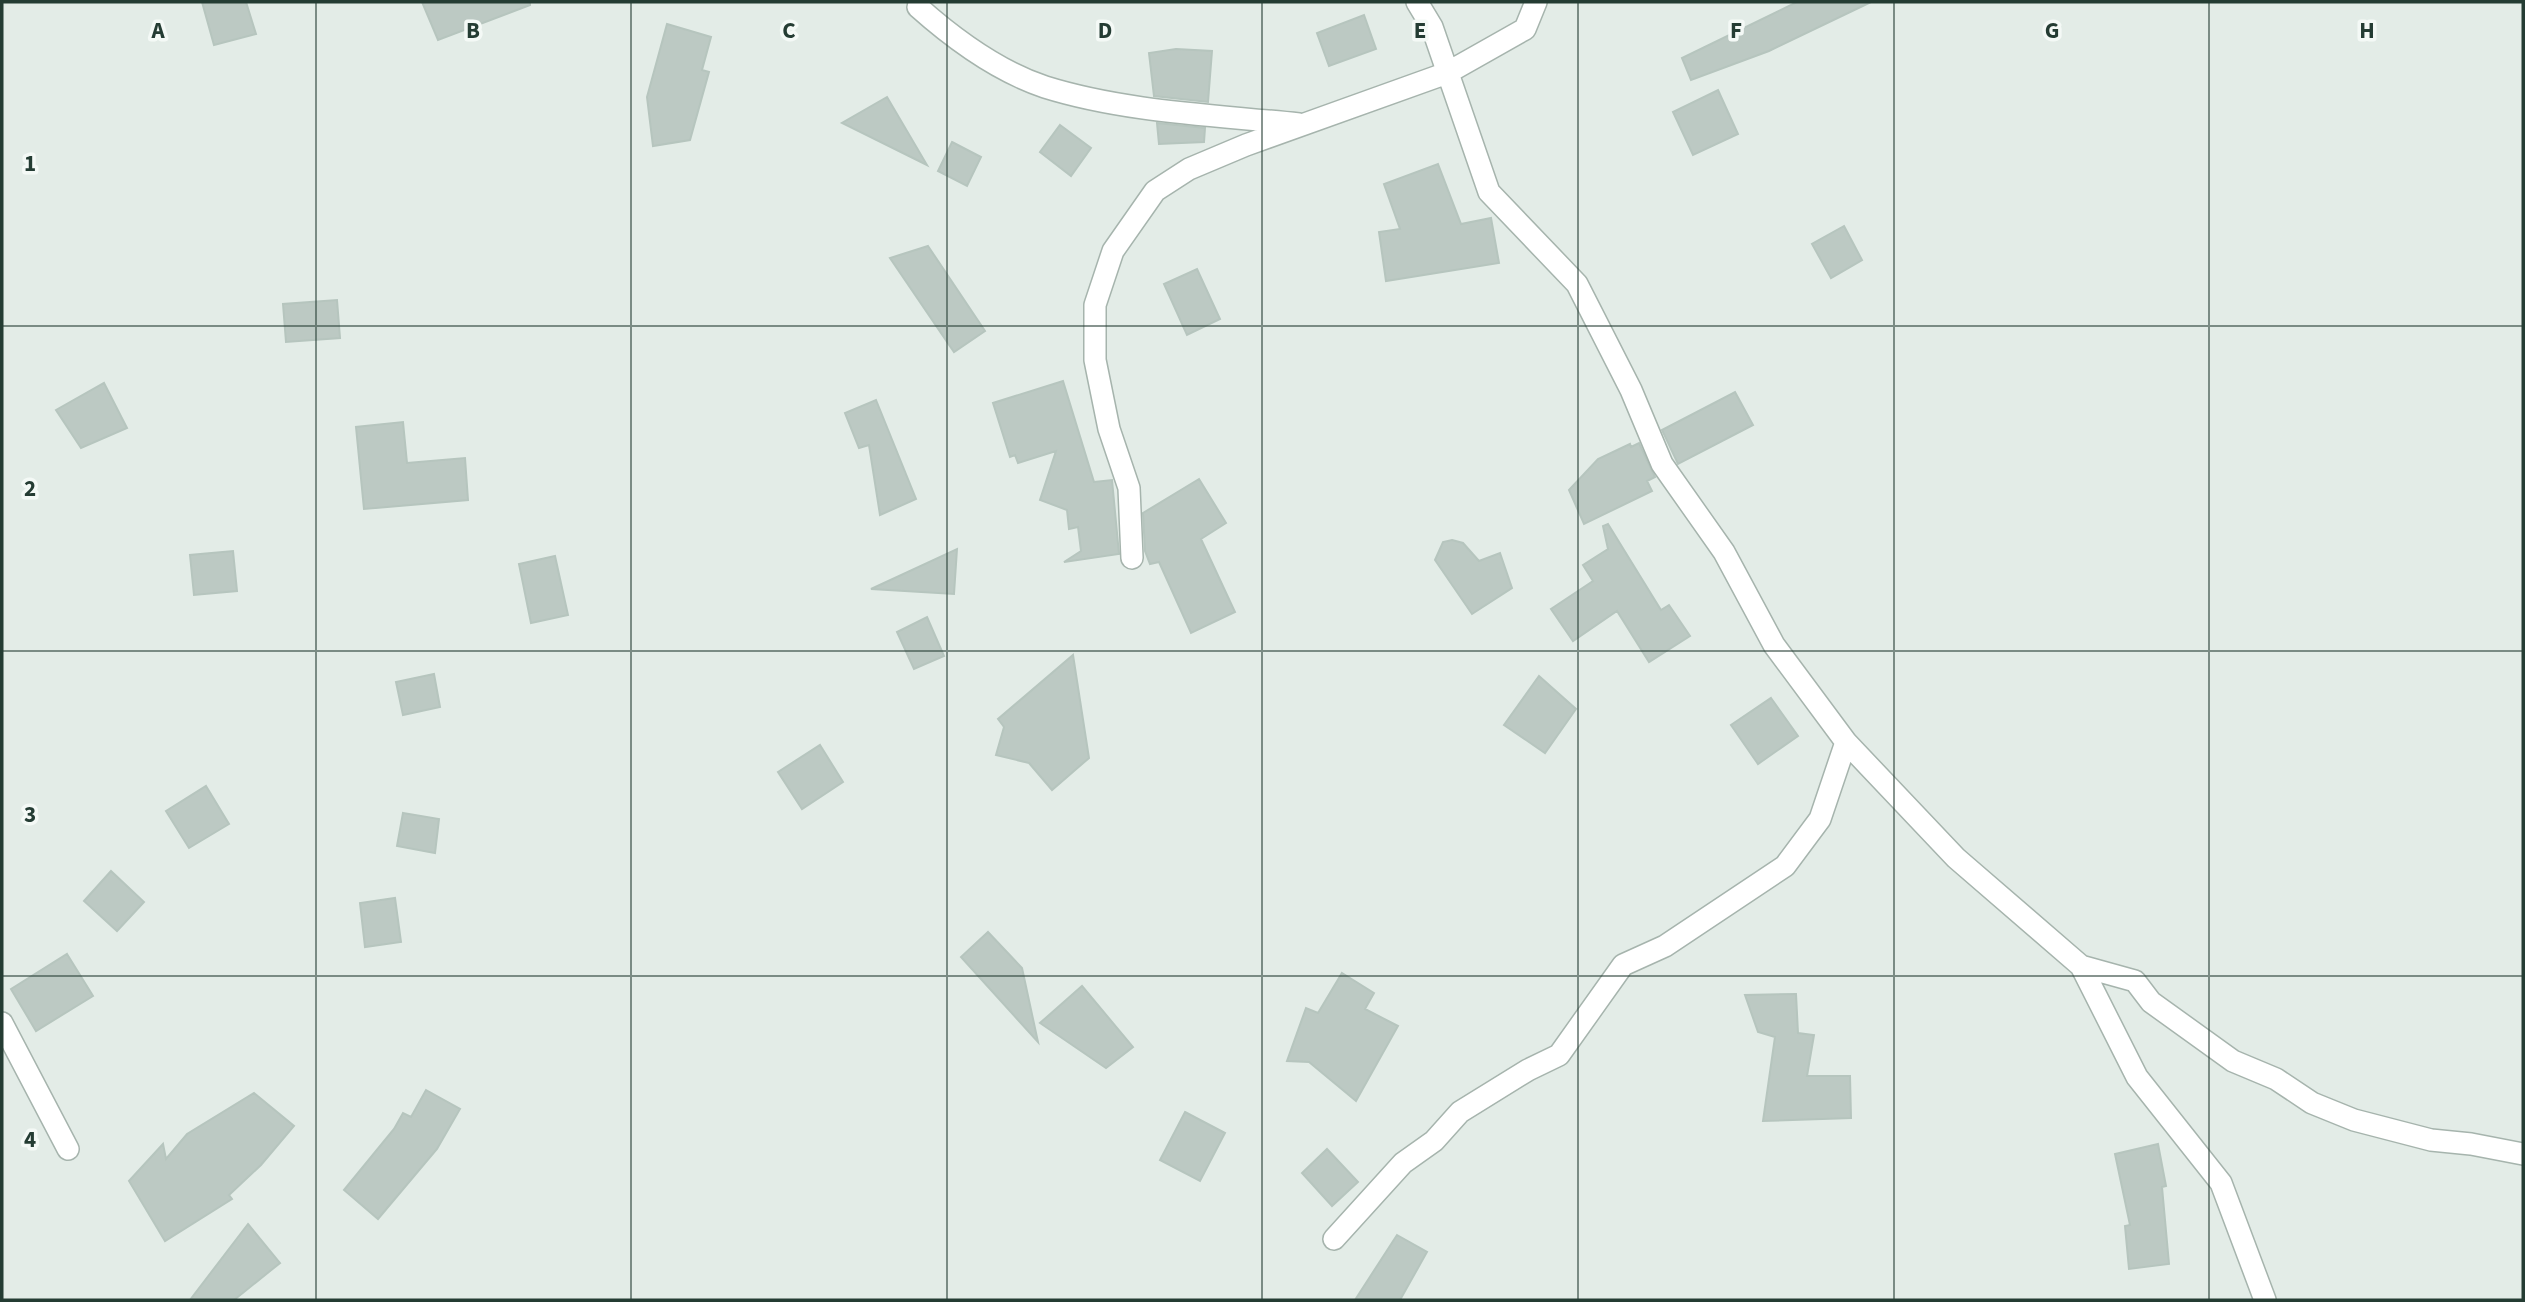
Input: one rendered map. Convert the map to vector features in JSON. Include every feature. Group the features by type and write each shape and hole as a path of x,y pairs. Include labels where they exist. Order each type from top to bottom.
{"street":[{"path":"1417,2 1432,27 1489,192 1577,284 1630,390 1662,464 1724,552 1774,645 1846,742 1956,858 2081,966 2137,1077 2221,1183 2265,1300"},
{"path":"1132,558 1129,488 1109,429 1095,360 1095,305 1113,251 1155,191 1200,164 1447,73 1525,29 1536,2"},
{"path":"918,8 976,54 1044,86 1147,107 1308,125"},
{"path":"1334,1239 1403,1163 1434,1141 1460,1112 1528,1070 1559,1055 1583,1017 1623,965 1665,946 1785,866 1819,819 1846,742"},
{"path":"2081,966 2135,981 2151,1002 2233,1061 2276,1079 2312,1103 2354,1120 2431,1140 2523,1154"},
{"path":"2,1023 68,1149"}],"building":[{"path":"202,2 246,2 256,34 214,45"},
{"path":"422,2 530,2 530,5 438,40"},
{"path":"1797,2 1871,2 1769,51 1691,80 1682,58"},
{"path":"1364,15 1376,49 1329,66 1317,33"},
{"path":"667,24 711,37 702,70 709,72 690,140 653,146 647,97"},
{"path":"1176,49 1212,51 1208,102 1154,96 1149,53"},
{"path":"1718,90 1738,134 1693,155 1673,112"},
{"path":"887,97 927,165 842,123"},
{"path":"1157,123 1205,128 1204,142 1159,144"},
{"path":"1060,125 1091,148 1071,176 1040,152"},
{"path":"952,142 981,157 967,186 938,171"},
{"path":"1438,164 1461,224 1491,218 1499,263 1386,281 1379,232 1400,229 1384,184"},
{"path":"1844,226 1862,260 1831,278 1812,244"},
{"path":"928,246 985,331 954,352 890,258"},
{"path":"1197,269 1220,319 1187,335 1164,284"},
{"path":"337,300 340,338 286,342 283,304"},
{"path":"1063,381 1094,482 1112,480 1119,554 1064,562 1081,551 1078,527 1069,529 1067,510 1040,500 1056,451 1018,463 1015,455 1010,457 993,403"},
{"path":"104,383 127,428 81,448 56,410"},
{"path":"1735,392 1753,425 1678,464 1662,430"},
{"path":"876,400 916,499 880,515 869,445 859,448 845,413"},
{"path":"403,422 407,463 465,458 468,500 364,509 356,427"},
{"path":"1639,443 1655,477 1647,481 1652,491 1584,524 1569,490 1598,459 1630,444 1631,447"},
{"path":"1199,479 1226,523 1201,539 1235,612 1191,633 1159,562 1150,564 1145,551 1143,513"},
{"path":"1608,524 1661,610 1669,605 1690,636 1649,662 1617,611 1573,641 1551,609 1593,581 1583,565 1608,549 1603,526"},
{"path":"1452,540 1463,543 1479,561 1500,553 1512,588 1472,614 1435,560 1443,542"},
{"path":"957,549 954,594 871,589"},
{"path":"233,551 237,591 194,595 190,555"},
{"path":"555,556 568,615 531,623 519,564"},
{"path":"927,617 944,656 914,669 897,632"},
{"path":"1073,655 1089,758 1052,790 1029,763 996,755 1004,727 998,719"},
{"path":"434,674 440,707 403,715 396,682"},
{"path":"1539,676 1576,709 1545,753 1504,725"},
{"path":"1771,698 1798,736 1758,764 1731,725"},
{"path":"820,745 843,782 802,809 778,772"},
{"path":"206,786 229,824 189,848 166,811"},
{"path":"403,813 439,819 435,853 397,846"},
{"path":"111,871 144,902 117,931 84,901"},
{"path":"395,898 401,942 365,947 360,903"},
{"path":"988,932 1022,968 1038,1042 961,957"},
{"path":"67,954 93,996 36,1031 11,989"},
{"path":"1342,973 1374,993 1365,1009 1398,1026 1356,1101 1309,1062 1287,1061 1306,1008 1318,1013"},
{"path":"1082,986 1133,1047 1106,1068 1040,1023"},
{"path":"1796,994 1798,1033 1814,1035 1807,1076 1850,1076 1851,1118 1763,1121 1775,1037 1758,1032 1745,995"},
{"path":"426,1090 460,1109 437,1149 378,1219 344,1190 394,1129 403,1113 411,1117"},
{"path":"254,1093 294,1126 261,1165 229,1195 232,1199 165,1241 129,1181 163,1144 166,1159 187,1134"},
{"path":"1185,1112 1225,1133 1200,1181 1160,1160"},
{"path":"2158,1144 2166,1186 2162,1187 2169,1264 2129,1269 2125,1226 2130,1225 2115,1154"},
{"path":"1327,1149 1358,1182 1332,1206 1302,1173"},
{"path":"248,1224 280,1263 234,1300 190,1300"},
{"path":"1397,1235 1427,1252 1400,1300 1355,1300"}]}
